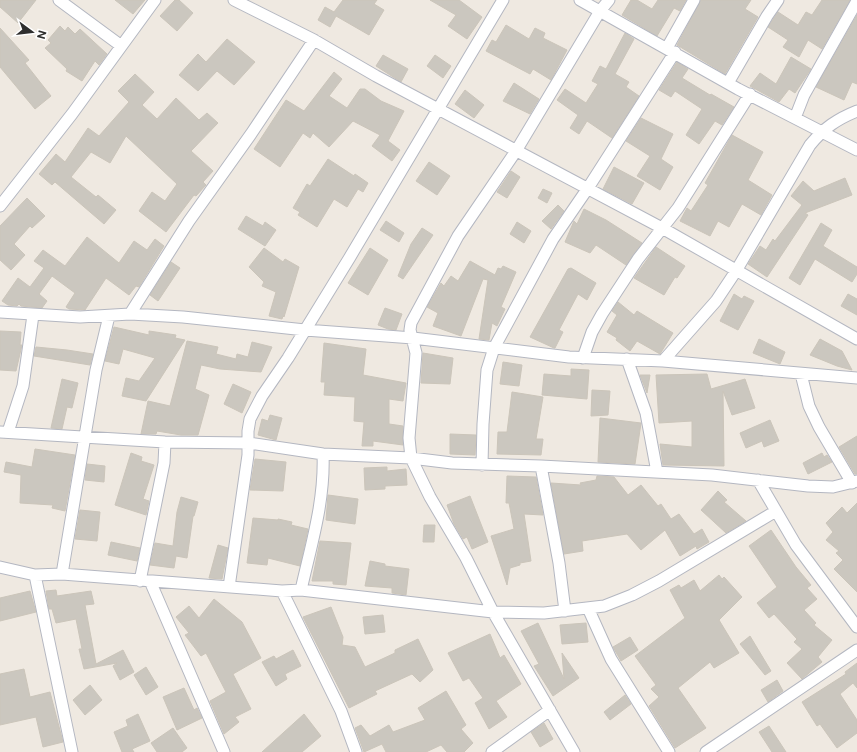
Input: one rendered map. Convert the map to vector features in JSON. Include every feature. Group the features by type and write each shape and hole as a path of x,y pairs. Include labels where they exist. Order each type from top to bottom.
{"street":[{"path":"60,0 120,45"},
{"path":"0,206 72,114 120,45 155,0"},
{"path":"234,0 314,40 376,76 662,228 736,271 786,297 857,339"},
{"path":"229,587 249,443 248,431 250,419 262,396 305,330 439,110 503,0"},
{"path":"580,0 728,83 857,150"},
{"path":"574,752 493,612 466,558 430,497 411,458 409,438 416,353 410,330 411,323 458,236 516,151 600,11 609,0"},
{"path":"482,465 487,370 494,348 553,239 588,188 671,50 694,0"},
{"path":"728,83 778,0"},
{"path":"795,118 804,95 857,1"},
{"path":"130,314 189,221 314,40"},
{"path":"583,358 592,332 602,314 638,259 678,208 750,94"},
{"path":"663,361 716,301 736,271 810,144 822,131 836,120 857,110"},
{"path":"0,312 80,317 130,314 212,320 305,330 413,338 583,358 663,361 857,378"},
{"path":"33,315 23,386 4,432 165,442 249,443 323,454 411,458 482,465 541,466 712,475 808,486 833,486 855,482 820,430 810,406 801,374"},
{"path":"62,574 96,370 108,316"},
{"path":"627,359 646,413 658,472"},
{"path":"165,442 164,463 145,581 224,752"},
{"path":"301,590 322,500 324,477 323,454"},
{"path":"541,466 559,563 565,611"},
{"path":"758,480 796,545 857,627"},
{"path":"0,567 36,575 62,574 282,591 301,590 493,612 565,611 604,606 645,588 776,511"},
{"path":"36,575 72,752"},
{"path":"282,591 341,711 356,752"},
{"path":"588,608 611,659 669,752"},
{"path":"706,752 857,650"},
{"path":"492,752 550,710"}],"building":[{"path":"0,0 36,0 18,23 0,7"},
{"path":"115,0 145,0 133,14"},
{"path":"175,0 179,0 193,13 177,31 160,16"},
{"path":"343,0 377,0 374,4 384,10 369,35 336,16 330,27 318,20 325,7 334,12"},
{"path":"430,0 459,0 482,17 467,39 448,26 456,15"},
{"path":"631,0 637,0 652,9 658,0 686,0 680,11 674,8 657,36 622,15"},
{"path":"701,0 751,0 745,9 758,17 725,74 677,45"},
{"path":"822,0 850,0 822,49 808,40 799,57 783,47 788,40 768,27 778,12 798,25 806,12 812,15"},
{"path":"857,15 857,84 852,82 844,100 816,87"},
{"path":"506,25 529,39 535,28 545,33 543,38 567,50 551,80 533,69 530,74 486,51 492,40 496,42"},
{"path":"60,26 65,31 68,27 75,34 80,29 107,54 99,65 95,61 82,81 66,71 67,69 45,48 51,43 48,40"},
{"path":"0,28 29,60 25,63 51,96 35,109 0,67"},
{"path":"625,33 634,39 615,74 629,82 626,87 639,96 612,138 587,121 579,134 570,128 578,115 557,100 565,89 586,103 598,84 592,81 600,66 606,69"},
{"path":"227,39 255,62 234,85 217,71 198,91 179,75 198,54 206,62"},
{"path":"383,55 408,69 401,82 376,66"},
{"path":"435,55 451,66 443,78 427,66"},
{"path":"791,57 811,69 795,93 789,89 779,102 750,86 760,73 776,84"},
{"path":"677,62 688,69 682,78 710,95 711,94 734,107 722,125 715,121 699,144 686,135 702,109 675,91 671,97 659,90"},
{"path":"334,72 342,79 329,96 347,108 360,89 365,89 381,101 404,111 388,141 400,150 392,161 372,146 380,135 353,121 329,147 313,133 310,138 303,133 280,167 254,149 286,100 304,111"},
{"path":"135,74 154,92 142,105 157,119 176,98 199,120 207,113 218,123 191,151 213,171 203,182 206,185 196,196 194,195 166,232 139,211 152,192 165,201 177,184 126,136 110,163 91,152 71,177 96,197 98,195 116,210 104,224 55,182 52,185 39,174 56,154 65,162 88,128 99,136 129,102 118,91"},
{"path":"514,83 539,99 530,114 503,101"},
{"path":"465,90 484,105 474,118 455,104"},
{"path":"641,118 673,134 661,159 673,167 660,190 637,176 650,156 626,141"},
{"path":"732,135 763,152 748,180 772,195 761,215 742,204 729,227 718,221 710,236 680,221 687,208 691,211 708,185 705,183"},
{"path":"328,159 354,176 355,174 368,183 363,192 358,189 347,207 334,199 317,227 298,215 300,212 293,208 307,184 310,186"},
{"path":"429,162 450,176 437,195 416,181"},
{"path":"614,167 644,183 632,204 603,189"},
{"path":"511,171 520,177 507,198 497,192"},
{"path":"845,178 852,195 805,213 808,215 767,277 748,264 760,246 766,250 773,239 775,241 802,205 791,196 803,181 814,191"},
{"path":"543,189 552,193 547,203 538,198"},
{"path":"27,198 45,216 32,228 30,226 14,244 25,255 11,270 0,260 0,226"},
{"path":"558,205 564,211 551,229 542,221"},
{"path":"584,209 606,220 642,243 626,265 596,245 590,253 565,242 574,221 577,224"},
{"path":"246,216 263,226 265,222 276,230 265,246 238,229"},
{"path":"386,221 404,233 399,242 380,230"},
{"path":"517,222 531,231 524,243 510,234"},
{"path":"821,223 832,230 823,246 857,267 857,274 852,282 815,259 800,285 789,278"},
{"path":"422,228 433,235 403,279 398,276 411,244"},
{"path":"87,237 119,263 134,241 147,250 155,239 164,246 139,287 136,286 129,295 106,278 85,310 69,309 66,307 75,293 52,276 39,294 47,301 42,308 21,306 19,304 17,306 8,305 2,301 18,278 30,287 44,268 34,261 43,250 65,266"},
{"path":"656,247 685,266 677,278 675,277 664,295 634,278"},
{"path":"264,248 283,262 285,259 299,267 284,317 283,316 282,319 269,316 276,292 262,286 264,282 249,267"},
{"path":"370,248 388,260 368,295 348,283"},
{"path":"470,261 495,275 498,268 501,269 503,266 516,272 501,307 505,309 497,326 492,323 489,340 479,339 488,280 483,279 461,336 433,326 438,313 427,307 441,283 444,286 451,276 458,281"},
{"path":"171,262 180,268 158,301 150,295"},
{"path":"571,268 596,283 587,300 578,294 559,330 563,332 554,348 530,337 568,269"},
{"path":"734,294 742,299 744,296 754,301 738,330 720,321"},
{"path":"848,294 857,299 857,315 841,306"},
{"path":"618,302 634,315 637,311 673,333 660,354 637,341 630,351 616,340 617,338 607,332 617,315 612,311"},
{"path":"385,308 402,314 396,330 378,325"},
{"path":"114,327 149,335 149,331 176,335 175,338 185,340 146,401 122,396 126,378 139,381 155,358 123,349 119,364 105,361"},
{"path":"0,331 21,332 20,345 22,345 16,371 0,370"},
{"path":"759,339 785,352 780,364 753,353"},
{"path":"820,339 842,351 852,370 837,366 810,355"},
{"path":"187,341 218,347 216,354 236,359 237,354 248,357 252,342 272,347 261,372 220,369 201,365 195,389 209,395 198,435 181,435 157,431 156,434 141,434 148,401 170,406"},
{"path":"324,343 366,349 363,375 406,383 403,401 389,399 389,424 403,426 403,445 373,441 373,446 362,446 364,422 354,421 355,397 324,395 325,382 321,382"},
{"path":"36,347 93,354 90,365 34,356"},
{"path":"423,353 453,358 450,384 421,383"},
{"path":"503,362 522,365 519,386 500,384"},
{"path":"571,369 589,370 587,399 542,395 544,374 571,376"},
{"path":"707,374 711,389 745,379 755,408 732,415 723,391 724,466 663,465 660,444 692,447 692,421 659,423 656,375"},
{"path":"640,375 650,375 647,393"},
{"path":"62,379 78,383 72,408 67,407 62,429 51,428"},
{"path":"233,384 251,392 242,413 224,404"},
{"path":"592,390 610,391 608,415 591,416"},
{"path":"512,392 543,397 536,439 543,439 541,455 497,454 498,432 507,432"},
{"path":"270,415 282,418 276,440 258,435 262,419 268,421"},
{"path":"600,418 641,423 635,464 598,462"},
{"path":"770,420 779,441 764,447 762,441 746,448 740,433"},
{"path":"450,434 476,435 475,455 450,454"},
{"path":"857,436 857,474 855,474 839,447"},
{"path":"35,449 75,455 65,511 52,508 53,505 20,503 21,475 4,472 6,462 32,467"},
{"path":"131,453 142,457 141,461 154,465 143,499 149,501 146,515 115,505"},
{"path":"822,453 824,457 827,455 832,462 808,474 803,463"},
{"path":"255,459 286,462 283,491 250,490"},
{"path":"87,464 105,466 104,482 85,480"},
{"path":"387,467 387,471 406,469 407,485 385,486 385,489 365,490 364,468"},
{"path":"507,476 536,477 543,515 524,514 531,561 520,563 520,565 510,568 507,585 491,536 514,529 509,503 506,503"},
{"path":"597,476 614,477 628,495 641,485 658,506 661,504 671,519 679,514 694,534 702,529 709,542 697,549 696,546 680,556 665,530 641,550 627,534 582,541 583,551 564,554 551,483 581,485 580,483 596,480"},
{"path":"718,491 727,500 724,502 746,521 726,533 701,510"},
{"path":"328,495 358,499 355,524 326,520"},
{"path":"470,496 488,542 472,549 467,537 463,539 454,524 447,505"},
{"path":"181,497 198,502 193,516 187,558 176,556 174,568 150,565 155,543 173,546 177,512"},
{"path":"857,503 857,592 834,569 843,560 836,553 839,551 826,540 833,532 826,523 842,507 847,513"},
{"path":"80,510 100,512 97,541 75,539"},
{"path":"253,518 278,519 292,522 291,525 308,529 300,566 268,558 267,565 247,563"},
{"path":"424,525 435,525 434,542 423,542"},
{"path":"771,530 796,567 811,585 807,588 817,599 804,610 816,623 814,625 832,640 818,657 822,662 802,679 787,663 802,649 794,642 797,639 774,614 769,618 757,603 777,587 749,546"},
{"path":"320,541 351,543 346,585 333,584 333,581 312,581"},
{"path":"111,542 140,548 137,561 108,555"},
{"path":"218,545 228,548 222,579 209,578"},
{"path":"370,561 385,564 385,566 409,569 406,595 392,593 392,588 365,586"},
{"path":"719,575 722,579 724,577 742,597 719,620 739,653 714,668 710,662 678,688 706,728 675,748 649,706 659,697 651,689 656,685 635,656 685,618 670,590 679,585 681,588 694,580 700,591"},
{"path":"56,590 57,596 91,591 94,604 85,605 96,664 123,650 134,672 120,680 113,666 117,663 84,669 79,649 82,649 76,619 56,623 52,609 49,609 46,591"},
{"path":"30,591 36,612 0,621 0,598"},
{"path":"214,599 242,622 261,658 233,674 251,709 235,717 239,722 224,734 210,701 226,692 206,653 201,656 185,635 189,633 176,617 189,606 199,618"},
{"path":"331,607 343,637 342,645 355,647 365,667 395,653 395,650 418,639 433,670 420,682 412,674 375,691 377,694 349,708 303,617"},
{"path":"383,615 385,632 365,634 363,617"},
{"path":"538,623 564,679 562,653 579,678 553,696 534,666 539,664 521,631"},
{"path":"586,623 588,642 562,644 560,625"},
{"path":"490,634 500,658 504,655 521,684 496,701 507,717 489,729 475,703 483,698 469,678 463,681 448,653"},
{"path":"750,636 771,671 765,675 740,644"},
{"path":"630,637 638,650 621,661 613,647"},
{"path":"293,650 301,666 285,674 287,679 276,686 262,662 274,656 276,659"},
{"path":"857,663 857,688 853,683 840,694 857,720 857,733 837,748 820,724 817,726 802,702 846,674 845,672"},
{"path":"146,667 158,687 146,695 134,675"},
{"path":"24,669 30,697 50,692 63,742 43,747 36,717 0,725 0,674"},
{"path":"777,680 783,691 768,702 761,690"},
{"path":"90,685 102,700 85,715 73,700"},
{"path":"184,688 194,710 197,708 202,718 177,730 163,697"},
{"path":"446,691 466,725 461,729 473,743 464,752 447,752 441,745 426,752 386,752 382,744 364,752 355,728 361,725 370,736 389,725 393,732 425,720 418,708"},
{"path":"625,695 631,704 610,720 604,712"},
{"path":"138,714 150,741 132,749 134,752 122,752 114,732 128,726 126,720"},
{"path":"304,714 321,736 302,752 262,752"},
{"path":"544,723 553,739 540,747 531,732"},
{"path":"769,726 786,752 772,752 759,732"},
{"path":"173,728 187,748 182,752 157,752 151,743"}]}
